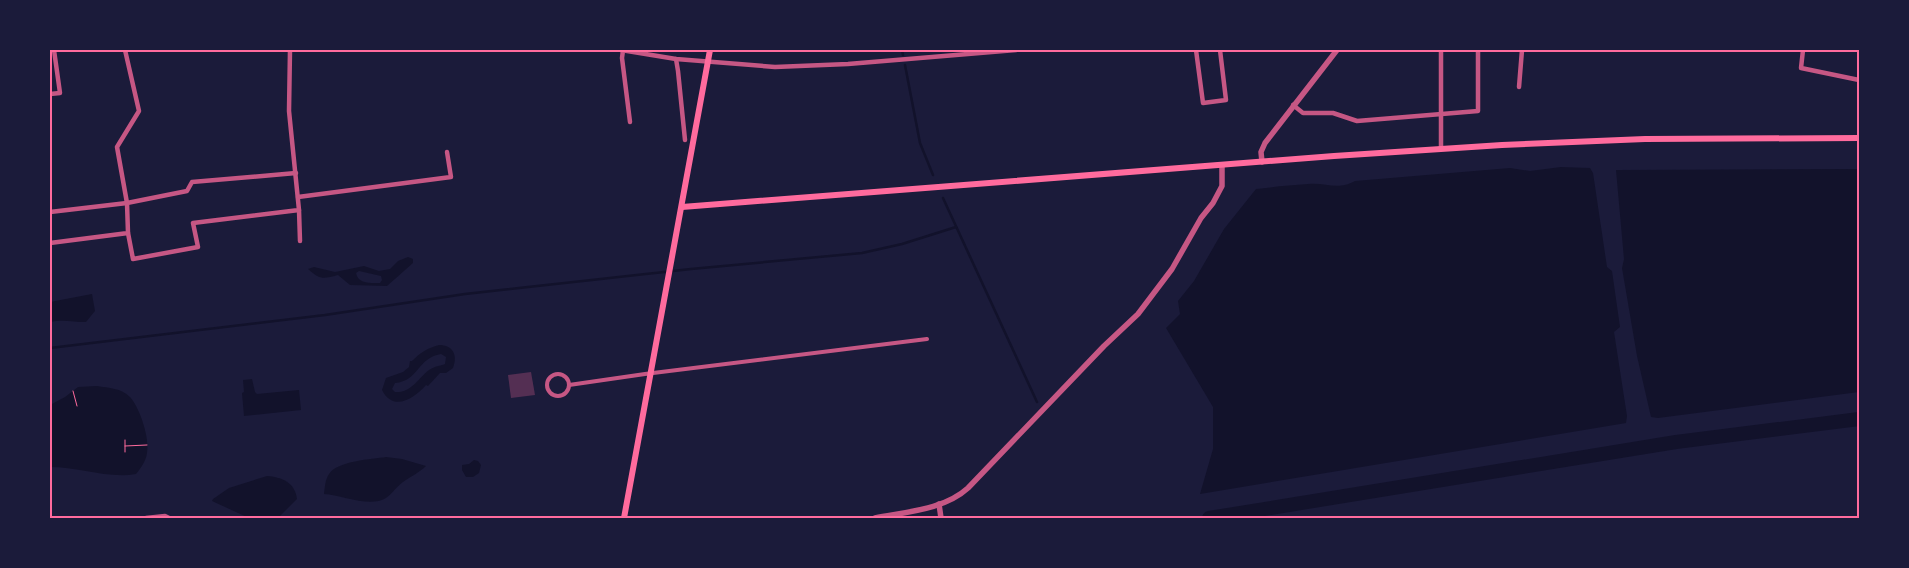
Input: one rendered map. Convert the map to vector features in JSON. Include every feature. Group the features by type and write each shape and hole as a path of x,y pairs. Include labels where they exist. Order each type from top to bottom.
{"main road":[{"path":"624,518 710,50"},
{"path":"682,207 1440,149 1645,140 1859,138"}],"street":[{"path":"50,94 60,93 54,50"},
{"path":"125,50 139,111 117,147 127,203 128,233 133,259 198,247 193,223 299,210"},
{"path":"290,50 289,110 296,173 300,241"},
{"path":"630,122 622,50 676,59 747,66 800,66 848,64 1016,50"},
{"path":"1196,50 1203,104 1226,100 1220,50"},
{"path":"1262,162 1261,152 1265,143 1337,50"},
{"path":"1440,149 1441,50"},
{"path":"1293,105 1303,113 1333,113 1357,121 1478,111 1478,50"},
{"path":"1519,87 1522,50"},
{"path":"1803,50 1802,68 1859,80"},
{"path":"676,59 685,140"},
{"path":"298,197 451,177 447,152"},
{"path":"875,518 939,504 958,496 968,488 1104,346 1138,314 1172,269 1201,218 1213,202 1222,186 1222,165"},
{"path":"50,212 127,203 187,191 192,182 296,173"},
{"path":"50,243 128,233"},
{"path":"569,385 927,340"},
{"path":"558,374 566,377 569,385 565,393 557,396 550,392 547,384 550,377 558,374"},
{"path":"939,504 941,518"},
{"path":"146,518 165,516 169,518"}],"path":[{"path":"73,391 77,406"},
{"path":"125,440 125,452"},
{"path":"125,446 147,445"}],"shaded area":[{"path":"1561,167 1590,168 1593,173 1607,267 1612,271 1620,327 1614,332 1627,416 1626,423 1200,494 1213,449 1213,407 1166,328 1180,314 1178,301 1194,281 1224,229 1256,189 1288,185 1314,184 1331,186 1349,184 1355,181 1510,168 1530,171"},
{"path":"1859,169 1859,392 1658,418 1651,417 1637,356 1622,268 1624,259 1616,170"},
{"path":"408,257 413,259 413,263 387,286 350,285 338,275 322,278 308,269 314,267 335,272 364,266 379,271 390,269 398,261","holes":["359,271 381,276 382,280 380,283 369,283 359,279 356,273"]},
{"path":"92,294 95,311 86,322 50,322 50,302"},
{"path":"444,345 451,349 455,359 453,368 446,373 440,373 428,386 426,385 410,399 398,402 387,397 382,390 386,378 403,372 409,367 410,361 435,346","holes":["441,354 446,357 445,364 429,370 410,388 401,392 395,392 392,389 395,383 409,378 422,364 433,356"]},
{"path":"252,379 257,394 299,390 301,410 244,416 243,380"},
{"path":"97,386 123,392 130,397 137,408 146,432 148,447 144,462 136,474 115,475 50,467 50,405 78,387"},
{"path":"386,457 402,459 426,466 401,484 386,498 379,501 356,500 324,494 329,474 339,466 355,461"},
{"path":"474,460 478,461 481,465 479,473 473,477 466,477 462,470 462,465 469,464"},
{"path":"267,476 282,479 296,493 297,499 279,517 249,518 212,501 229,488"}],"building":[{"path":"531,372 535,395 511,398 508,375"}],"waterway":[{"path":"902,50 903,55"},
{"path":"905,65 920,143 933,175"},
{"path":"943,198 1037,402"},
{"path":"50,348 325,315 465,294 691,269 862,253 902,244 956,227"},
{"path":"1209,518 1676,442 1859,419"}]}
